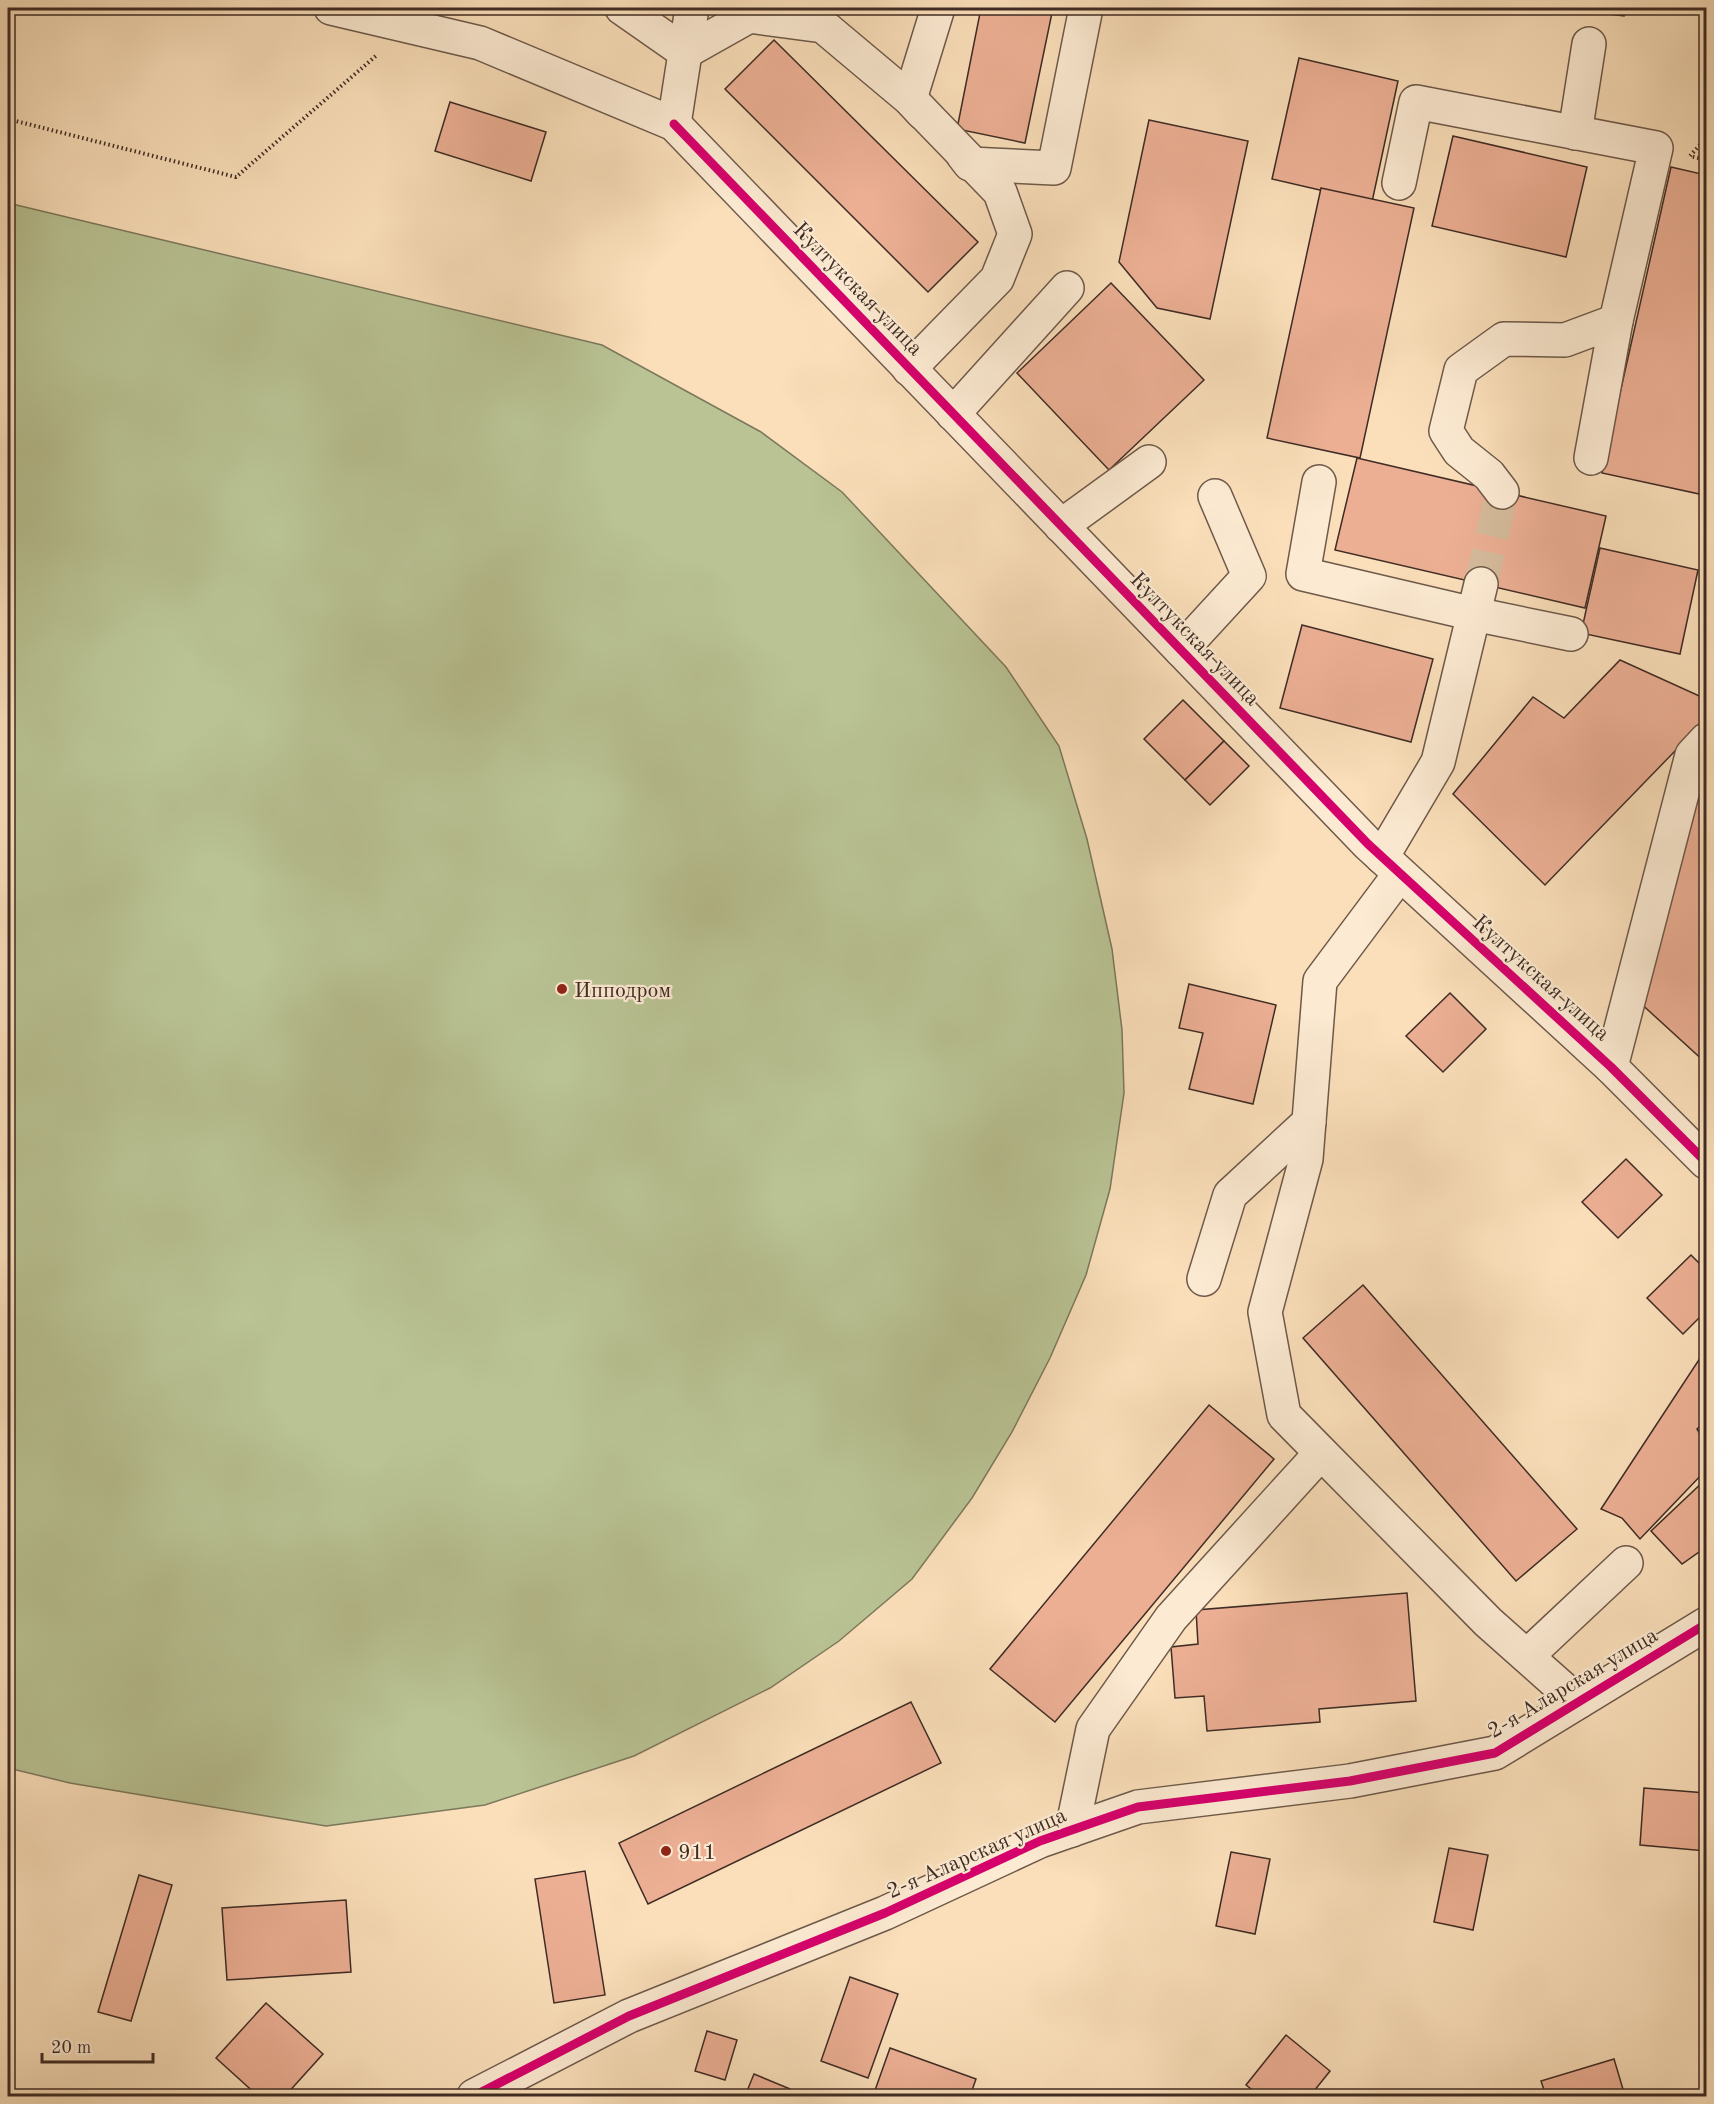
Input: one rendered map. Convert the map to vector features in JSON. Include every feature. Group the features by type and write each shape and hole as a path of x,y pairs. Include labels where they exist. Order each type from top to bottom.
{"street":[{"path":"331,8 480,44 674,124 692,8"},
{"path":"622,8 685,51"},
{"path":"910,99 938,8"},
{"path":"970,164 1054,168 1086,8"},
{"path":"685,51 749,16 823,26 910,99 999,192 1015,234 998,279 909,369"},
{"path":"1575,133 1589,44"},
{"path":"1399,183 1416,102 1656,148 1616,321 1591,458"},
{"name":"Култукская улица","path":"674,124 1391,865 1611,1067 1707,1162"},
{"path":"953,414 1067,288"},
{"path":"1502,492 1489,475 1459,451 1446,431 1461,370 1504,339 1565,340 1616,321"},
{"path":"1061,526 1149,462"},
{"path":"1319,482 1302,573 1477,599 1571,634"},
{"path":"1181,650 1249,576 1215,496"},
{"path":"1477,599 1438,762 1391,865 1320,981 1305,1159 1265,1312 1284,1415 1488,1622 1578,1702"},
{"path":"1611,1067 1692,754 1707,740"},
{"path":"1204,1279 1230,1195 1309,1122"},
{"path":"1072,1830 1093,1729 1171,1618 1321,1453"},
{"path":"1527,1656 1626,1563"},
{"name":"2-я Аларская улица","path":"474,2097 629,2016 885,1913 1040,1841 1072,1830 1138,1808 1350,1781 1495,1753 1707,1624"}],"path":[{"path":"8,119 236,177 410,26"},
{"path":"1707,138 1690,156 1707,160"}],"green space":[{"name":"Ипподром","path":"8,203 602,345 761,432 842,492 1006,667 1059,746 1087,839 1112,949 1122,1030 1124,1093 1110,1189 1086,1275 1050,1358 1012,1432 972,1498 912,1579 839,1641 770,1688 634,1756 485,1805 326,1826 70,1783 8,1768"}],"building":[{"path":"981,8 1053,8 1025,143 957,129"},
{"path":"1561,8 1625,8 1624,16"},
{"path":"774,40 978,242 928,292 725,89"},
{"path":"1299,58 1398,81 1372,202 1272,179"},
{"path":"450,102 546,132 531,181 435,151"},
{"path":"1149,120 1248,141 1210,319 1157,308 1119,262"},
{"path":"1453,136 1587,167 1566,257 1432,226"},
{"path":"1671,167 1706,175 1706,485 1704,495 1602,473"},
{"path":"1321,188 1414,208 1360,458 1267,438"},
{"path":"1111,283 1204,380 1109,470 1017,373"},
{"path":"1357,458 1606,516 1585,608 1335,550"},
{"path":"1600,548 1698,570 1680,654 1581,633"},
{"path":"1302,625 1433,659 1411,742 1280,708"},
{"path":"1620,660 1706,699 1706,719 1545,885 1453,794 1533,697 1564,718"},
{"path":"1183,700 1224,741 1185,780 1144,739"},
{"path":"1224,741 1249,766 1210,805 1185,780"},
{"path":"1700,769 1706,771 1706,1063 1637,1000"},
{"path":"1189,984 1276,1005 1253,1104 1189,1089 1203,1033 1179,1028"},
{"path":"1450,993 1486,1029 1443,1072 1406,1036"},
{"path":"1626,1159 1662,1195 1618,1238 1582,1202"},
{"path":"1691,1255 1706,1270 1706,1311 1683,1334 1647,1298"},
{"path":"1363,1285 1577,1529 1516,1581 1303,1338"},
{"path":"1706,1349 1706,1420 1697,1429 1706,1443 1706,1470 1640,1539 1622,1518 1601,1509"},
{"path":"1209,1405 1274,1459 1055,1722 990,1669"},
{"path":"1706,1479 1706,1547 1682,1564 1651,1531"},
{"path":"1407,1593 1416,1701 1319,1709 1320,1722 1207,1731 1204,1696 1175,1698 1171,1647 1198,1644 1196,1610"},
{"path":"911,1702 941,1763 648,1904 619,1843"},
{"path":"1644,1788 1706,1793 1706,1851 1640,1845"},
{"path":"1449,1848 1488,1855 1473,1930 1434,1922"},
{"path":"1231,1852 1270,1859 1255,1934 1216,1926"},
{"path":"585,1871 605,1995 554,2003 535,1879"},
{"path":"139,1875 172,1885 131,2021 98,2012"},
{"path":"346,1900 351,1972 227,1980 222,1908"},
{"path":"850,1977 898,1994 868,2078 821,2061"},
{"path":"266,2003 323,2054 285,2096 258,2096 216,2058"},
{"path":"707,2031 737,2040 725,2080 695,2071"},
{"path":"1286,2035 1330,2071 1310,2096 1260,2096 1246,2085"},
{"path":"890,2048 976,2079 970,2096 873,2096"},
{"path":"1614,2059 1625,2096 1546,2096 1541,2081"},
{"path":"754,2074 790,2089 787,2096 745,2096"},
{"path":"1002,2090 1019,2096 999,2096"},
{"path":"1505,2091 1507,2096 1485,2096"}],"tunnel":[{"path":"1481,584 1502,492"}],"cycle path":[{"path":"674,124 1368,844 1611,1067 1706,1162"},
{"path":"474,2096 629,2016 885,1913 1040,1841 1138,1807 1350,1781 1495,1753 1706,1624"}],"place":[{"name":"Ипподром","path":"562,989"},
{"name":"911","path":"666,1851"}]}
